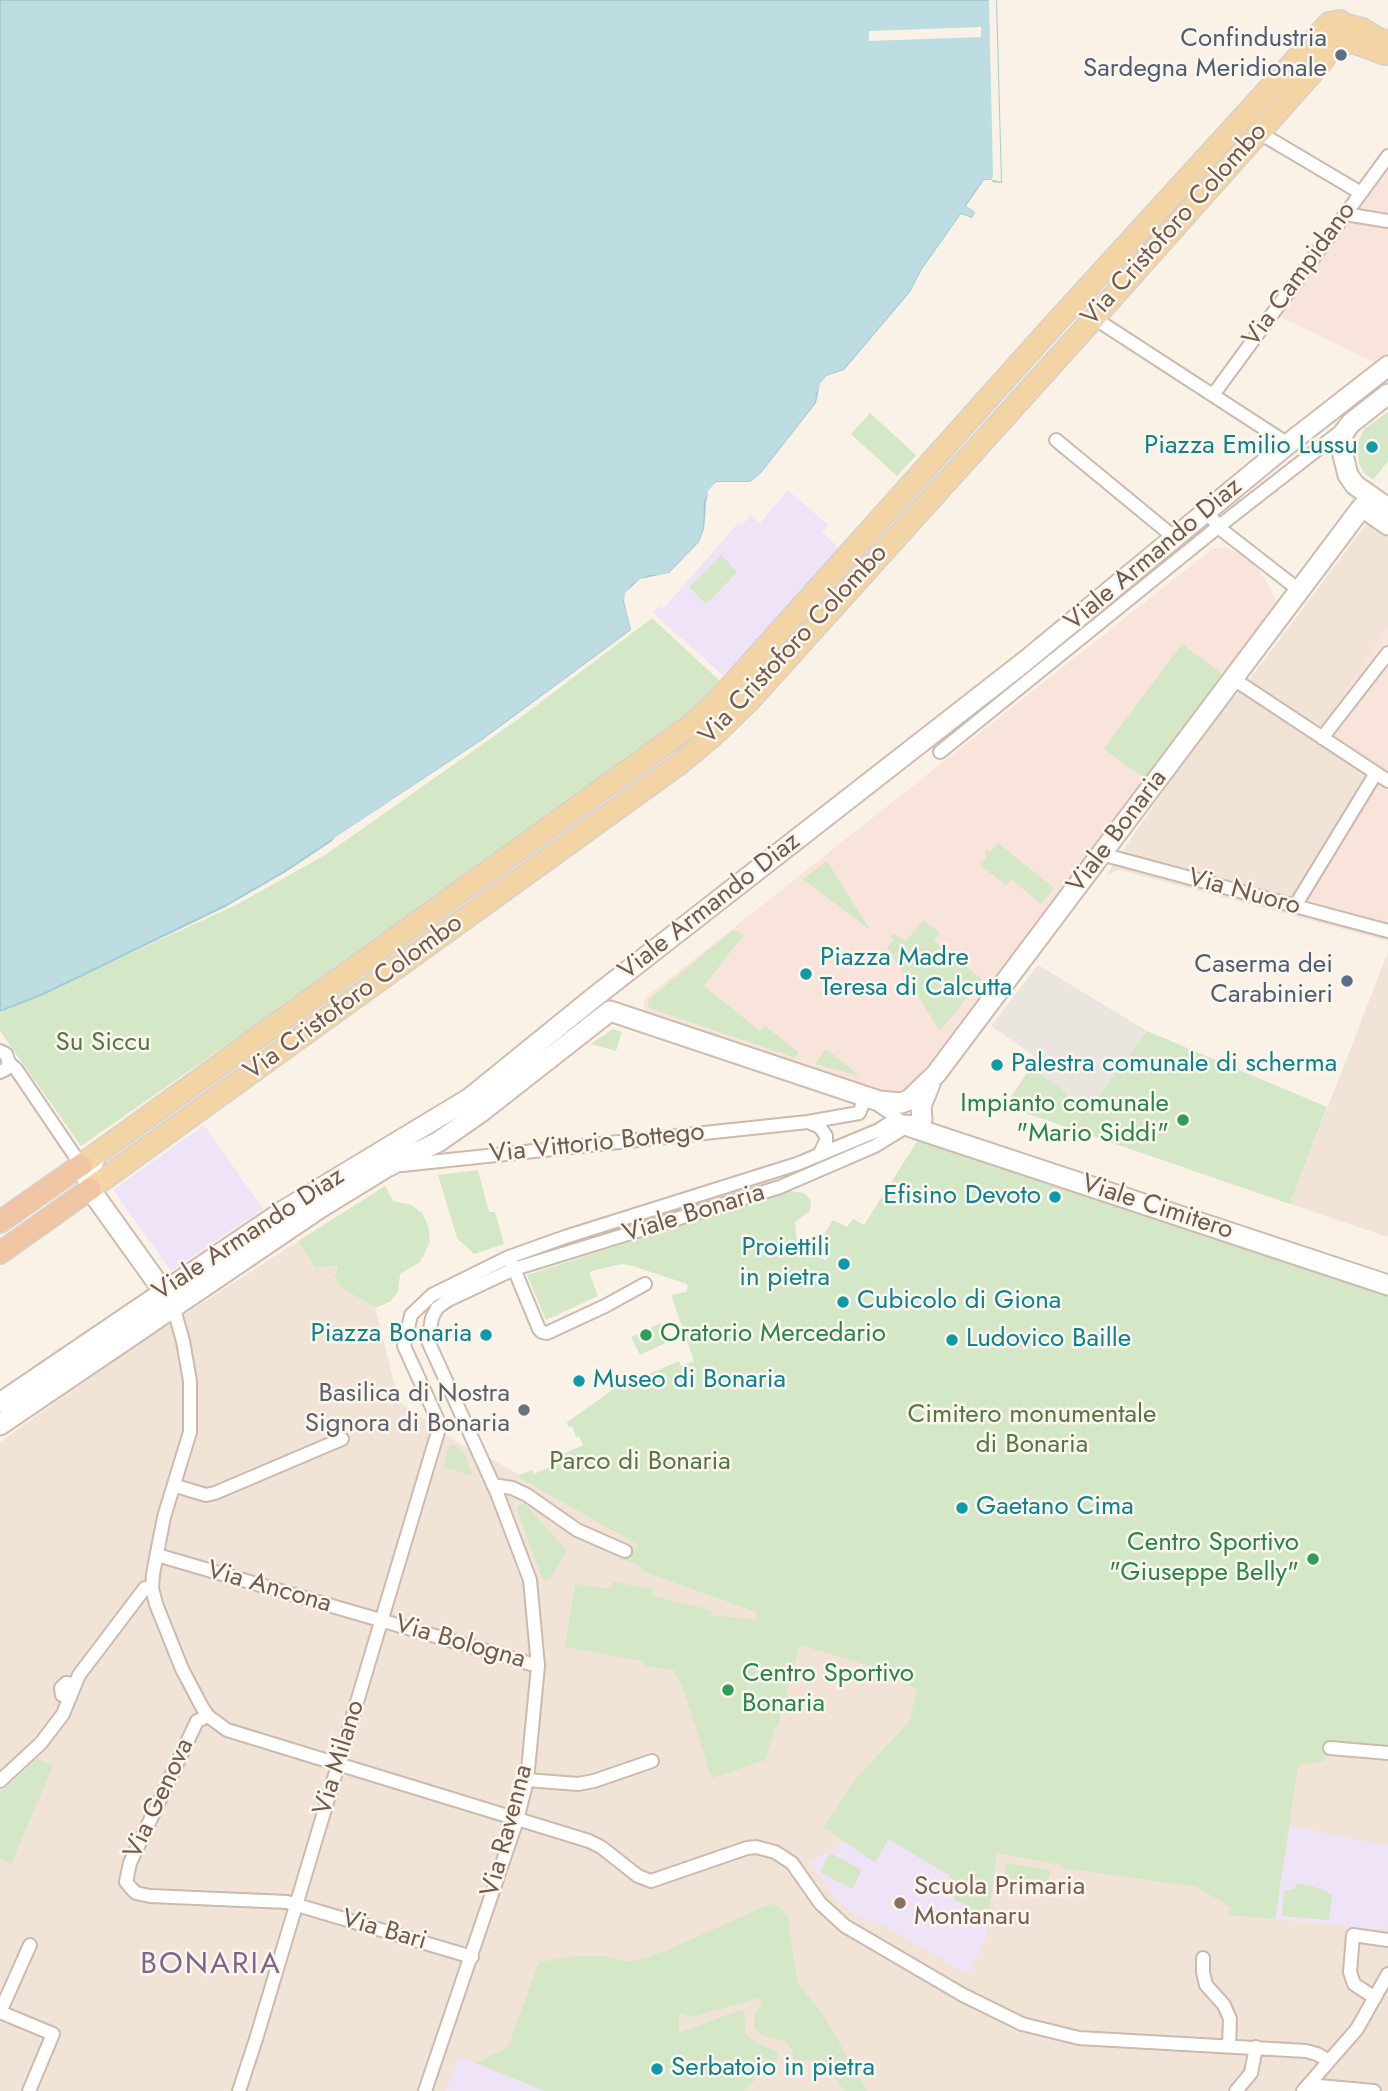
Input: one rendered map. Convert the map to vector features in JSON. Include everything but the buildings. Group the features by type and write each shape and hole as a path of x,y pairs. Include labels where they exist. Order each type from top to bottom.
{"highway":[{"path":"0,1222 89,1159"},
{"path":"0,1253 90,1189"}],"main road":[{"path":"1337,35 1362,29 1388,41"},
{"path":"1337,35 1388,55"},
{"name":"Via Cristoforo Colombo","path":"90,1189 679,764 715,734 749,701 1321,63 1337,35"},
{"name":"Via Cristoforo Colombo","path":"89,1159 703,715 1066,310 1337,35"},
{"name":"Viale Armando Diaz","path":"0,1425 340,1175 426,1127 470,1098 597,995 1016,668 1288,444 1388,366"},
{"name":"Viale Armando Diaz","path":"1351,423 1388,394"},
{"path":"1351,423 1344,432 1341,447 1348,475 1388,524"},
{"name":"Viale Bonaria","path":"910,1116 936,1074 1232,678 1299,590 1317,577 1374,506"},
{"path":"597,995 610,1011 873,1099"},
{"name":"Viale Armando Diaz","path":"0,1403 387,1167 438,1142 610,1011"},
{"name":"Viale Cimitero","path":"873,1099 910,1116 1388,1284"},
{"path":"89,1159 87,1178 90,1189 168,1299"}],"street":[{"path":"1258,132 1361,193"},
{"name":"Via Campidano","path":"1213,395 1388,156"},
{"path":"1345,214 1388,221"},
{"path":"1094,318 1288,444"},
{"name":"Viale Armando Diaz","path":"940,751 1351,423"},
{"path":"1056,440 1175,538"},
{"path":"1207,510 1218,527 1299,590"},
{"path":"1322,737 1388,649"},
{"path":"1232,678 1388,781"},
{"path":"1295,906 1376,773"},
{"name":"Via Nuoro","path":"1101,854 1388,931"},
{"path":"0,1051 6,1054 4,1068 16,1069 89,1159"},
{"name":"Via Vittorio Bottego","path":"387,1167 808,1122 859,1113 873,1099"},
{"name":"Viale Bonaria","path":"404,1346 411,1315 432,1294 602,1225 797,1164 910,1116"},
{"name":"Viale Bonaria","path":"428,1342 429,1328 437,1308 512,1263 780,1187 875,1146 910,1116"},
{"path":"808,1122 820,1127 826,1136 820,1153"},
{"path":"512,1263 539,1329 547,1333 614,1302 645,1284"},
{"path":"168,1299 183,1341 190,1381 190,1433 176,1486 164,1517 153,1581 156,1604 183,1669 208,1716 237,1735 589,1841 638,1876 651,1881 747,1848 756,1847 775,1852 792,1863 820,1903 845,1926 963,1995 1022,2024 1079,2038 1306,2051 1329,2061"},
{"path":"428,1342 461,1416 440,1425 404,1346 428,1342"},
{"name":"Via Ravenna","path":"425,2091 517,1820 527,1780 538,1665 530,1580 494,1485 461,1416"},
{"name":"Via Milano","path":"239,2091 440,1425"},
{"path":"176,1486 206,1495 215,1493 342,1439"},
{"path":"494,1485 512,1488 527,1495 577,1530 625,1551"},
{"name":"Via Ancona","path":"157,1555 381,1621"},
{"path":"0,1781 41,1743 63,1714 74,1684 153,1581"},
{"name":"Via Bologna","path":"381,1621 538,1665"},
{"name":"Via Genova","path":"208,1716 197,1721 130,1863 127,1882 131,1888 143,1895 287,1902 297,1905"},
{"path":"1330,1748 1388,1753"},
{"path":"527,1780 578,1784 652,1761"},
{"name":"Via Bari","path":"297,1905 472,1957"},
{"path":"1374,1998 1354,1984 1350,1972 1353,1935 1388,1940"},
{"path":"29,2091 53,2034 0,2012 30,1945"},
{"path":"1203,1958 1206,1985 1224,2005 1230,2019 1229,2046"},
{"path":"1305,2088 1357,2029 1388,1974"},
{"path":"1236,2091 1251,2073 1256,2047"},
{"path":"1305,2088 1374,2091"}],"shaded area":[{"path":"1386,167 1388,360 1381,366 1277,315"},
{"path":"788,490 828,525 822,532 839,548 725,677 653,613 659,606 663,609 739,522 742,525 751,515 760,523"},
{"path":"1388,495 1388,941 1120,870 1106,875 1206,729 1246,684"},
{"path":"1226,547 1253,561 1277,604 909,1090 890,1097 645,1011 645,998 1212,549"},
{"path":"1388,625 1388,768 1323,727"},
{"path":"1388,771 1388,922 1304,903"},
{"path":"1388,952 1388,1237 1290,1204"},
{"path":"1038,965 1147,1031 1089,1109 1071,1101 1062,1089 1030,1068 1037,1058 991,1026"},
{"path":"204,1125 263,1209 171,1271 113,1190"},
{"path":"298,1241 315,1267 338,1266 335,1273 339,1286 375,1308 399,1402 461,1445 497,1462 639,1545 628,1560 643,1567 641,1571 756,1612 1311,1741 1388,1746 1388,2091 0,2091 0,1442 125,1353"},
{"path":"1290,1826 1388,1846 1388,1926 1382,1930 1275,1919"},
{"name":"Scuola Primaria Montanaru","path":"888,1839 949,1875 954,1899 988,1919 984,1945 967,1974 874,1920 865,1921 855,1915 835,1898 810,1862 845,1842 875,1862"},
{"path":"459,2057 545,2091 446,2091"}],"green space":[{"name":"Piazza Emilio Lussu","path":"1388,412 1388,461 1373,480 1364,473 1359,463 1357,445 1364,429"},
{"path":"870,413 916,455 897,476 851,434"},
{"path":"721,555 737,572 706,604 689,587"},
{"name":"Su Siccu","path":"652,618 722,683 689,715 323,978 81,1146 4,1037 0,1030 0,1013 236,905 325,855 517,720"},
{"path":"1182,644 1222,674 1144,778 1104,749"},
{"path":"998,843 1054,888 1041,904 1011,879 1006,885 980,865 987,857 987,850 990,852"},
{"path":"827,861 870,930 803,879"},
{"path":"923,920 940,933 934,941 982,979 940,1031 887,947 893,940 893,934 906,941"},
{"path":"733,930 744,934 704,986 760,1031 765,1026 799,1052 795,1058 649,1008 648,1000"},
{"path":"613,1029 622,1032 616,1051 591,1044"},
{"name":"Impianto comunale \"Mario Siddi\"","path":"1147,1031 1327,1107 1290,1204 1005,1106 1030,1068 1062,1089 1071,1101 1089,1109"},
{"path":"826,1049 860,1076 815,1064"},
{"path":"918,1140 1388,1294 1388,1746 1329,1742 1325,1761 1298,1765 1275,1919 1228,1915 1230,1907 1197,1887 1063,1868 1061,1865 997,1853 988,1919 954,1899 949,1875 888,1839 875,1863 824,1827 853,1782 909,1722 917,1691 899,1675 800,1645 778,1726 765,1760 712,1778 682,1686 673,1674 677,1671 645,1666 642,1661 565,1647 575,1584 608,1589 613,1582 654,1589 653,1596 702,1608 711,1611 712,1615 757,1620 756,1612 641,1571 642,1567 621,1558 629,1545 637,1548 638,1545 517,1476 532,1470 534,1474 554,1465 552,1459 583,1445 567,1422 634,1375 637,1379 679,1361 681,1366 694,1361 671,1295 686,1292 687,1284 622,1264 596,1270 589,1272 598,1296 546,1320 527,1275 789,1191 804,1193 811,1200 810,1211 795,1222 797,1244 826,1261 829,1255 823,1251 829,1241 822,1237 833,1220 847,1227 853,1219 864,1225"},
{"path":"478,1170 489,1212 495,1212 504,1244 474,1254 457,1238 438,1175"},
{"path":"385,1186 393,1201 411,1205 422,1213 428,1225 430,1242 420,1262 400,1274 398,1291 391,1301 375,1308 339,1286 335,1276 338,1266 315,1267 298,1241"},
{"path":"661,1323 670,1341 640,1355 631,1337"},
{"path":"453,1445 465,1454 473,1476 444,1467 449,1446"},
{"path":"520,1503 525,1504 567,1551 550,1579 543,1580 518,1513"},
{"path":"37,1759 53,1766 11,1864 0,1859 0,1793"},
{"path":"830,1853 862,1870 852,1889 820,1872"},
{"path":"1007,1863 1050,1870 1047,1889 1004,1883"},
{"path":"1297,1883 1322,1889 1332,1895 1329,1920 1282,1916 1284,1891 1294,1889"},
{"path":"770,1904 778,1906 788,1917 797,1982 824,2016 867,2091 845,2091 821,2061 794,2060 792,2049 786,2042 760,2034 754,2028 754,2014 762,2006 759,1998 692,2017 679,2013 679,2033 740,2010 744,2011 746,2035 779,2052 778,2058 744,2091 545,2091 476,2063 508,2047 539,1962 576,1956 604,1956 631,1962 665,1951"}],"water":[{"path":"0,0 996,0 1001,182 984,180 966,205 975,212 972,218 961,214 922,269 910,292 844,370 826,376 817,394 816,403 761,473 750,482 716,482 705,501 704,529 699,542 669,573 664,576 649,576 632,585 624,601 631,630 482,740 284,872 225,906 43,994 0,1011"}],"pier":[{"path":"989,0 996,0 1001,182 993,180 986,183 971,205 978,211 974,220 962,218 925,271 915,291 854,365 846,373 828,379 819,405 763,476 751,485 718,485 711,493 707,529 702,544 671,576 665,580 642,583 629,594 633,632 471,752 330,845 334,838 482,740 631,630 624,601 625,593 640,579 669,573 699,542 704,529 708,491 716,482 750,482 761,473 816,403 820,384 826,376 844,370 910,292 922,269 961,214 972,218 975,212 966,206 984,180 992,180 993,176"},
{"path":"981,27 981,37 869,41 869,31"}],"place":[{"name":"Confindustria Sardegna Meridionale","path":"1341,55"},
{"name":"Piazza Emilio Lussu","path":"1372,447"},
{"name":"Piazza Madre Teresa di Calcutta","path":"806,974"},
{"name":"Caserma dei Carabinieri","path":"1347,981"},
{"name":"Palestra comunale di scherma","path":"997,1065"},
{"name":"Impianto comunale \"Mario Siddi\"","path":"1183,1120"},
{"name":"Efisino Devoto","path":"1055,1197"},
{"name":"Proiettili in pietra","path":"844,1264"},
{"name":"Cubicolo di Giona","path":"843,1302"},
{"name":"Piazza Bonaria","path":"486,1335"},
{"name":"Oratorio Mercedario","path":"646,1335"},
{"name":"Ludovico Baille","path":"952,1340"},
{"name":"Museo di Bonaria","path":"579,1381"},
{"name":"Basilica di Nostra Signora di Bonaria","path":"524,1410"},
{"name":"Gaetano Cima","path":"962,1508"},
{"name":"Centro Sportivo \"Giuseppe Belly\"","path":"1313,1559"},
{"name":"Centro Sportivo Bonaria","path":"728,1690"},
{"name":"Scuola Primaria Montanaru","path":"900,1903"},
{"name":"Serbatoio in pietra","path":"657,2069"}],"district":[{"name":"BONARIA","path":"211,1966"}],"park label":[{"name":"Cimitero monumentale di Bonaria","path":"1032,1431"},
{"name":"Parco di Bonaria","path":"640,1463"}]}
